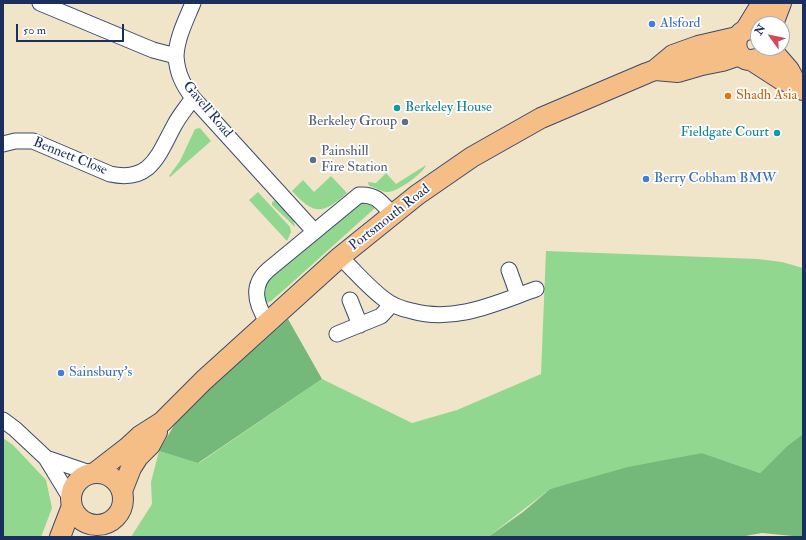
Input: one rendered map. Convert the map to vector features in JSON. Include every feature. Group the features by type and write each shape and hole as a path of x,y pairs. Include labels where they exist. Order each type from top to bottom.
{"main road":[{"path":"762,3 746,42 782,80 800,88"},
{"path":"776,16 781,3"},
{"name":"Portsmouth Road","path":"93,473 127,448 140,436 162,422 204,380 340,257 417,195 472,157 510,134 546,116 647,72 655,70 678,72 722,61 746,42"},
{"path":"777,56 790,70 800,88"},
{"name":"Portsmouth Road","path":"122,492 131,468 138,457 150,445 162,422"},
{"path":"60,537 71,502 74,486 84,476 93,473 110,476 115,480 122,492 122,505 116,517 90,531 79,517 71,502"}],"street":[{"path":"40,3 153,50 176,56"},
{"name":"Gavell Road","path":"193,3 176,46 177,67 180,78 193,98 314,231"},
{"name":"Bennett Close","path":"3,144 15,141 33,141 110,174 119,176 135,174 150,166 156,159 180,116 193,98"},
{"path":"268,323 258,306 257,286 263,274 359,195 369,194 377,198 392,214"},
{"path":"340,257 377,293 392,304 417,313 444,316 469,312 536,289"},
{"path":"510,270 518,295"},
{"path":"350,300 360,325"},
{"path":"337,334 381,316 392,304"},
{"path":"3,420 15,429 46,458 71,502"},
{"path":"46,458 93,473"}],"green space":[{"path":"200,128 211,141 170,177 169,176 180,161 195,129"},
{"path":"426,165 420,173 397,189 385,192 369,186 368,182 376,183 386,173 396,184"},
{"path":"331,176 347,193 331,205 324,208 312,208 306,205 292,191 303,180 314,192"},
{"path":"258,192 290,227 291,232 287,241 249,200"},
{"path":"276,200 293,219 295,227 272,205 272,202"},
{"path":"364,200 374,205 375,208 286,288 271,301 266,303 262,295 263,284"},
{"path":"546,251 758,259 782,262 803,268 803,434 787,446 760,473 702,453 550,489 488,537 131,537 152,504 151,482 159,451 199,463 322,379 412,423 457,410 541,374"},
{"path":"288,319 322,379 198,463 159,451 180,415"},
{"path":"803,434 803,537 762,533 740,537 488,537 523,512 550,489 628,467 702,453 760,473 787,446"},
{"path":"3,438 13,445 46,480 52,508 41,537 3,537"}],"place":[{"name":"Alsford","path":"652,24"},
{"name":"Shadh Asia","path":"728,96"},
{"name":"Berkeley House","path":"397,108"},
{"name":"Berkeley Group","path":"405,122"},
{"name":"Fieldgate Court","path":"777,133"},
{"name":"Painshill Fire Station","path":"313,160"},
{"name":"Berry Cobham BMW","path":"646,179"},
{"name":"Sainsbury's","path":"61,373"}]}
